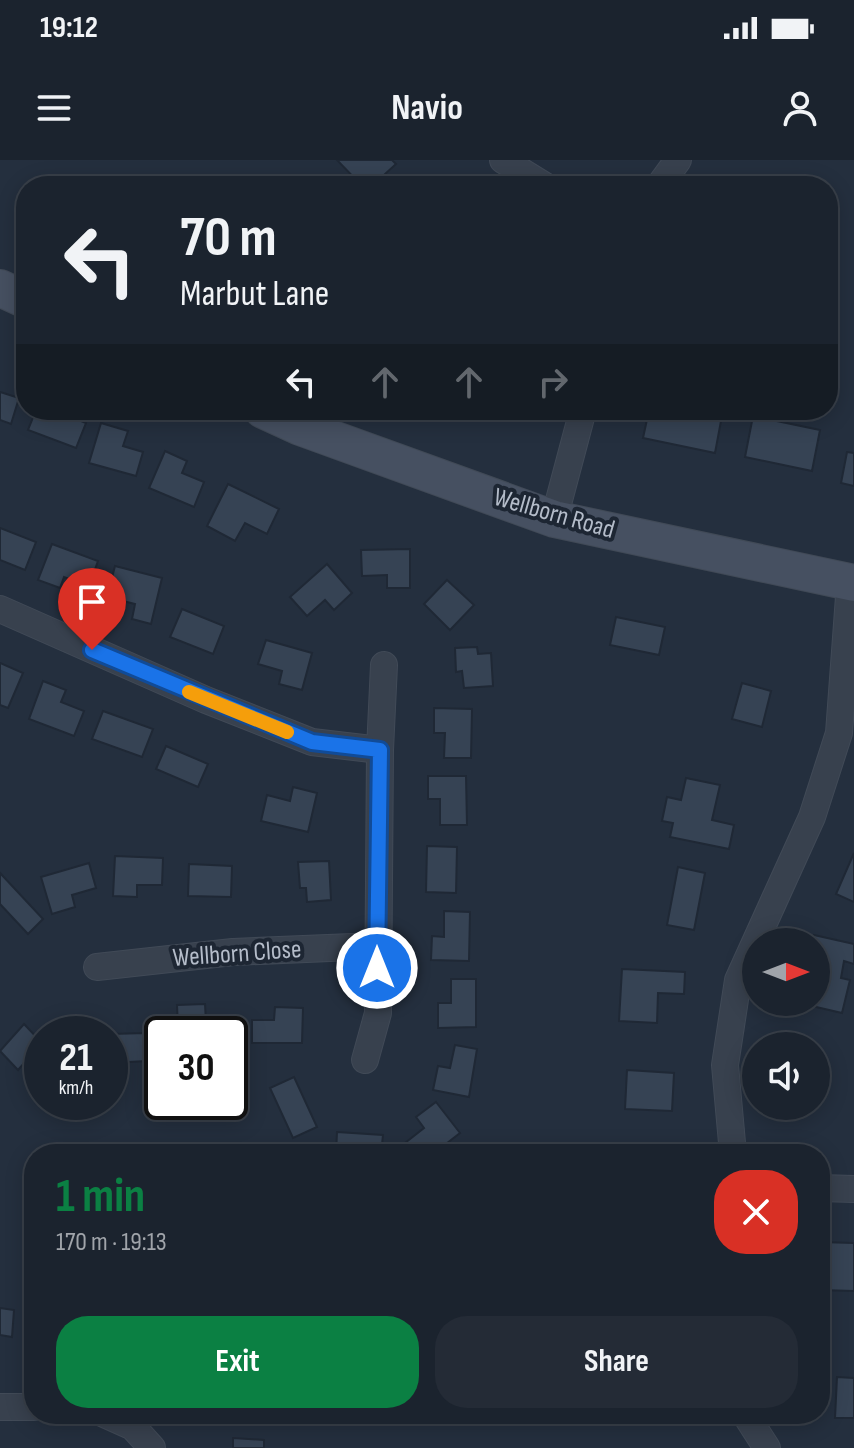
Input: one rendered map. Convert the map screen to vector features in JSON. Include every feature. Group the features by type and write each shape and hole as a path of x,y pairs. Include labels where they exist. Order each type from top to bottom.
{"street":[{"path":"503,160 529,176"},
{"name":"Wellborn Road","path":"285,420 554,519 852,583"},
{"path":"554,519 580,420"},
{"path":"732,1144 725,1065 738,980 812,817 839,733 852,583"},
{"path":"0,609 206,700 312,742 380,750"},
{"path":"365,1060 378,1013 380,750 384,665"},
{"name":"Wellborn Close","path":"97,967 233,952 377,946"},
{"path":"830,1188 854,1189"},
{"path":"0,1407 24,1407"},
{"path":"126,1424 152,1448"},
{"path":"751,1424 767,1448"}],"building":[{"path":"337,160 392,160 396,164 383,176 352,176"},
{"path":"0,392 16,397 16,408 11,424 0,420"},
{"path":"32,420 79,420 86,423 76,448 28,430"},
{"path":"647,420 721,421 715,453 643,438"},
{"path":"752,420 772,420 820,430 812,471 745,457"},
{"path":"101,423 128,431 123,446 143,452 136,476 89,463"},
{"path":"165,451 187,461 182,473 204,482 194,507 149,488"},
{"path":"847,452 854,453 854,486 841,483"},
{"path":"228,484 279,509 267,534 245,523 235,541 207,526"},
{"path":"0,528 36,542 25,570 0,560"},
{"path":"52,544 98,561 89,586 64,577 60,588 38,580"},
{"path":"410,549 410,588 387,588 387,575 362,576 361,550"},
{"path":"327,564 352,593 334,610 325,600 307,616 290,597"},
{"path":"115,566 162,578 151,624 132,619 135,604 107,597"},
{"path":"447,580 474,605 450,630 424,604"},
{"path":"182,609 224,626 213,654 170,637"},
{"path":"616,617 665,627 659,655 610,645"},
{"path":"266,640 312,653 302,690 279,684 282,671 258,664"},
{"path":"477,647 478,654 491,653 493,686 464,688 462,671 456,672 455,648"},
{"path":"0,663 23,673 8,708 0,705"},
{"path":"43,681 66,690 61,702 84,711 74,736 29,719"},
{"path":"742,683 771,691 762,727 732,719"},
{"path":"434,708 472,709 471,758 444,758 445,733 434,733"},
{"path":"103,711 153,729 142,757 92,739"},
{"path":"166,746 208,764 198,787 156,769"},
{"path":"428,776 466,776 467,825 440,825 440,799 428,799"},
{"path":"686,778 720,785 712,820 734,825 729,849 670,837 673,823 662,821 667,797 681,800"},
{"path":"293,787 317,793 308,832 261,821 267,795 290,801"},
{"path":"427,846 457,847 456,893 426,892"},
{"path":"854,853 854,902 836,894"},
{"path":"115,856 163,858 162,885 137,885 137,897 113,896"},
{"path":"329,861 331,900 307,902 306,888 300,888 298,862"},
{"path":"89,863 96,888 72,895 75,907 52,914 41,877"},
{"path":"189,864 232,866 231,897 188,896"},
{"path":"678,867 705,873 694,930 667,925"},
{"path":"0,873 43,919 28,934 0,904"},
{"path":"444,911 470,912 469,961 431,960 432,936 444,937"},
{"path":"830,939 854,944 854,964 844,961 841,978 850,980 842,1013 830,1010"},
{"path":"622,969 685,972 684,994 658,993 657,1023 619,1021"},
{"path":"451,979 476,979 476,1027 438,1028 438,1003 451,1003"},
{"path":"205,1004 206,1016 177,1016 177,1005"},
{"path":"275,1007 303,1008 302,1043 252,1043 252,1020 274,1020"},
{"path":"24,1024 24,1063 18,1070 0,1051"},
{"path":"144,1033 144,1061 128,1062 128,1034"},
{"path":"455,1045 477,1049 469,1097 433,1090 438,1066 450,1068"},
{"path":"627,1070 674,1073 672,1111 625,1109"},
{"path":"294,1077 317,1127 293,1138 270,1088"},
{"path":"436,1102 460,1133 446,1144 406,1144 424,1128 416,1117"},
{"path":"337,1132 383,1135 382,1144 336,1144"},
{"path":"830,1242 854,1243 854,1291 830,1290"},
{"path":"0,1308 14,1310 12,1337 0,1335"},
{"path":"837,1377 854,1378 854,1418 835,1418"},
{"path":"233,1438 264,1440 264,1448 233,1448"}],"slow traffic":[{"path":"189,692 287,732"}],"route":[{"path":"92,650 312,742 380,750 377,968"}]}
